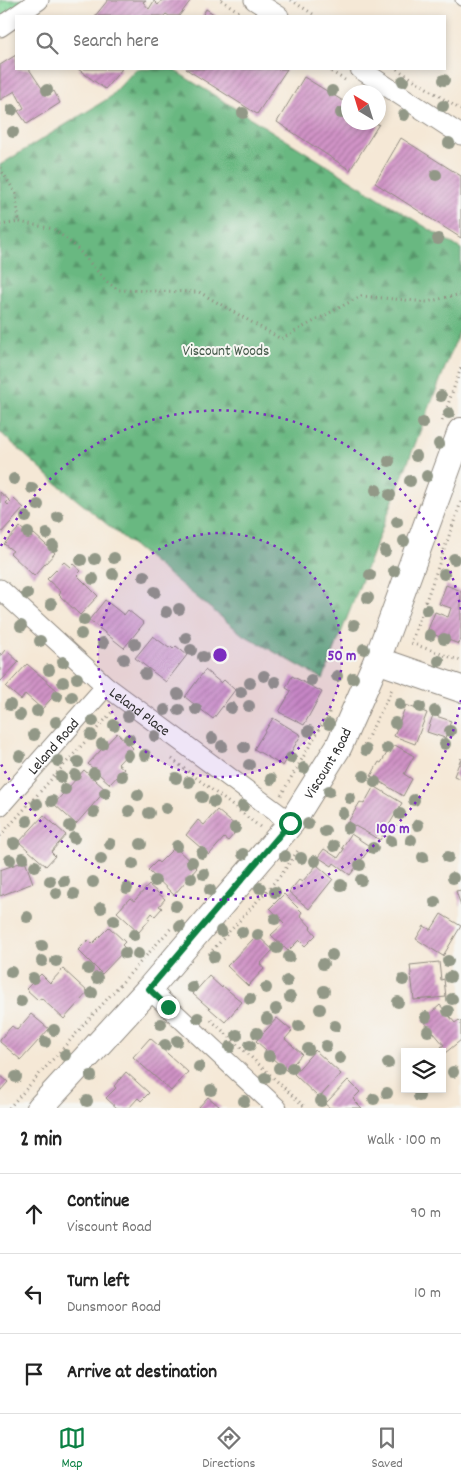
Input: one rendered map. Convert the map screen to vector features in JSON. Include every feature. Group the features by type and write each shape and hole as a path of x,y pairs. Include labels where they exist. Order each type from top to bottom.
{"street":[{"path":"17,15 39,0"},
{"path":"254,0 277,15"},
{"path":"0,27 15,17"},
{"path":"362,70 461,134"},
{"name":"Viscount Road","path":"40,1108 149,989 296,834 377,660 451,427"},
{"name":"Leland Place","path":"0,589 106,686 296,834"},
{"path":"377,660 461,689"},
{"name":"Leland Road","path":"0,806 106,686"},
{"path":"149,989 277,1108"}],"path":[{"path":"221,0 244,15"},
{"path":"292,0 314,15"},
{"path":"399,70 461,110"},
{"path":"0,168 16,194 19,222"},
{"path":"0,225 19,222 54,229 75,246 106,281 118,290 199,292 281,339 361,296 426,302 461,294"},
{"path":"451,427 461,368"},
{"path":"461,502 411,643 461,661"},
{"path":"361,750 371,734 394,685"},
{"path":"278,799 332,708"},
{"path":"0,836 112,712 120,718"},
{"path":"166,754 259,826 253,833"},
{"path":"203,961 281,875 296,834"},
{"path":"9,1108 176,922"},
{"path":"204,1015 306,1108"}],"green space":[{"path":"0,0 26,0 0,19"},
{"name":"Viscount Woods","path":"135,70 174,70 461,249 461,327 323,679 242,634 55,482 0,432 0,165 109,98"}],"building":[{"path":"108,0 146,0 143,2 149,9 154,1 158,5 162,0 191,0 180,15 96,15"},
{"path":"206,9 215,15 203,15"},
{"path":"15,56 15,70 30,70 47,96 54,91 60,103 27,124 18,111 24,108 15,91 0,100 0,65"},
{"path":"79,70 121,70 105,89"},
{"path":"188,70 286,70 257,114"},
{"path":"304,77 341,100 341,130 375,130 350,170 277,122"},
{"path":"401,138 461,176 461,238 375,183"},
{"path":"0,492 9,500 6,503 8,505 14,499 24,508 0,534"},
{"path":"20,527 31,537 34,534 55,553 34,576 10,553 13,551 4,544"},
{"path":"64,562 70,567 73,564 81,571 77,575 98,596 80,615 59,595 61,592 47,579"},
{"path":"446,585 461,591 461,639 459,644 427,632 435,612 448,617 451,608 439,604"},
{"path":"105,600 124,615 128,610 144,623 124,648 89,620"},
{"path":"153,636 169,648 170,646 173,649 176,646 187,655 166,682 135,658"},
{"path":"6,650 19,662 0,682 0,653 2,655"},
{"path":"27,664 58,691 42,709 25,694 21,700 6,687"},
{"path":"205,670 221,683 224,680 235,690 213,719 185,697"},
{"path":"292,676 322,692 304,725 279,712 291,691 286,688"},
{"path":"406,705 427,713 415,744 394,736"},
{"path":"433,715 451,721 445,738 427,732"},
{"path":"273,718 301,735 283,766 254,749"},
{"path":"117,733 133,748 118,764 124,769 110,784 88,764"},
{"path":"395,745 414,756 404,774 412,779 403,796 371,776 379,762 381,763 390,748 392,750"},
{"path":"461,758 461,779 454,776"},
{"path":"84,770 106,790 76,824 54,804"},
{"path":"374,786 402,803 380,840 348,822 360,802 364,804"},
{"path":"217,810 236,826 230,831 234,834 228,841 224,838 209,855 186,835 198,820 204,825"},
{"path":"44,815 66,835 51,852 55,856 46,866 19,842"},
{"path":"351,834 371,847 350,875 334,863 332,866 318,857 324,849 338,858"},
{"path":"175,847 197,868 174,895 148,870 157,861 159,863"},
{"path":"25,861 33,883 0,896 0,870"},
{"path":"317,865 333,879 309,909 289,892 299,880 302,882"},
{"path":"149,885 165,899 159,906 162,908 155,916 152,913 148,918 150,919 139,932 117,912 130,898 134,901"},
{"path":"461,890 461,906 456,891"},
{"path":"284,894 302,912 300,915 316,935 305,946 299,940 288,951 271,935 284,923 270,908"},
{"path":"441,914 461,926 443,956 416,939 424,926 431,930"},
{"path":"109,927 125,942 122,945 126,949 102,974 78,950 88,940 92,944"},
{"path":"257,935 273,950 260,964 264,969 248,986 227,966"},
{"path":"439,962 441,980 444,979 446,997 414,1000 410,965"},
{"path":"63,969 88,992 64,1019 41,998 38,1000 26,989 41,974 50,983"},
{"path":"209,976 242,1002 225,1022 193,994"},
{"path":"440,1005 455,1023 459,1020 461,1022 461,1040 446,1052 446,1048 441,1047 444,1045 423,1020"},
{"path":"31,1014 49,1029 21,1060 0,1042 0,1039 12,1026 17,1030"},
{"path":"277,1018 292,1031 285,1039 302,1054 287,1071 265,1052 266,1050 256,1041"},
{"path":"150,1038 188,1072 171,1091 133,1057"},
{"path":"315,1050 341,1074 319,1098 294,1074"},
{"path":"126,1072 149,1093 141,1101 138,1098 129,1108 117,1108 106,1098 116,1088 114,1086"},
{"path":"0,1075 8,1082 0,1091"},
{"path":"348,1080 360,1092 353,1099 362,1108 330,1108 325,1104"},
{"path":"208,1097 219,1106 221,1108 198,1108"}],"route":[{"path":"168,1007 149,989 290,823"}]}
